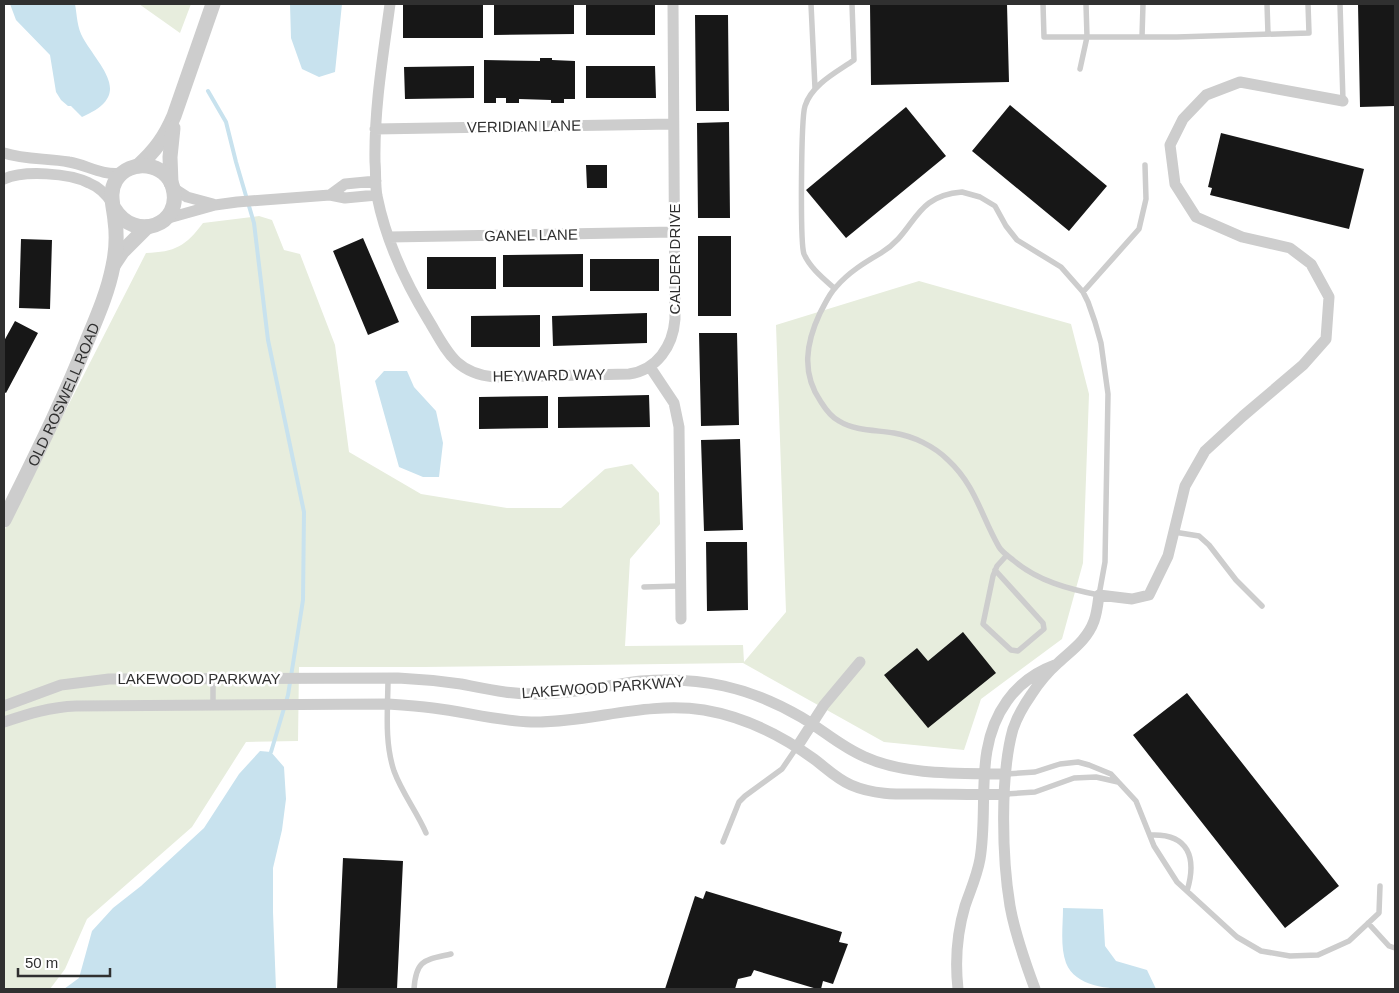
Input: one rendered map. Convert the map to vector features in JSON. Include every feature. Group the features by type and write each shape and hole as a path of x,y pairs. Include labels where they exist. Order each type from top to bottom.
{"street":[{"path":"138,166 158,147 167,133 213,4"},
{"name":"HEYWARD WAY","path":"390,4 375,129 377,195 389,238 404,279 448,352 463,368 472,373 494,377 629,374 640,372 650,367"},
{"name":"CALDER DRIVE","path":"650,367 661,355 674,328 673,4"},
{"path":"1035,989 1019,943 1010,906 1006,859 1006,774 1016,720 1032,692 1056,664 1082,641 1089,631 1094,620 1099,595 1132,599 1149,595 1168,556 1185,486 1205,452 1243,416 1303,365 1326,339 1329,297 1311,264 1290,248 1242,237 1196,217 1176,184 1170,145 1183,119 1206,95 1240,82 1343,101"},
{"path":"164,219 173,204 170,157 174,116"},
{"name":"VERIDIAN LANE","path":"375,129 673,124"},
{"path":"4,153 31,158 66,161 102,172 122,174 129,168 146,165 161,171 172,185 187,197 215,205"},
{"path":"4,179 17,175 31,174 79,179 106,194 119,216 127,223 136,227 147,227"},
{"name":"OLD ROSWELL ROAD","path":"114,265 116,236 113,187 122,174"},
{"path":"330,195 345,184 376,181"},
{"path":"164,219 215,205 268,198 330,195 345,198 377,195"},
{"name":"OLD ROSWELL ROAD","path":"4,520 38,453 77,366 114,265 122,252 147,227 164,219"},
{"name":"GANEL LANE","path":"389,238 674,232"},
{"path":"650,367 674,403 679,427 681,619"},
{"path":"797,747 824,705 860,662"},
{"path":"958,989 957,950 961,920 980,860 983,834 984,773 991,729 1003,706 1025,682 1042,670 1056,664"},
{"name":"LAKEWOOD PARKWAY","path":"4,706 44,690 84,681 134,678 388,678 440,681 498,691 540,694 641,681 693,681 725,686 780,705 853,752 885,765 905,770 1006,774"},
{"name":"LAKEWOOD PARKWAY","path":"4,722 57,707 388,704 434,708 531,722 574,719 658,708 703,710 747,721 767,730 797,747 840,779 866,790 886,794 1006,794"}],"lane":[{"path":"811,4 815,88"},
{"path":"834,288 820,276 804,253 802,225 802,129 805,106 815,88 854,60 852,4"},
{"path":"1043,4 1044,37 1309,33 1308,4"},
{"path":"1080,69 1087,36 1086,4"},
{"path":"1142,37 1143,4"},
{"path":"1267,4 1268,34"},
{"path":"1340,4 1343,101"},
{"path":"31,158 31,174"},
{"path":"1083,292 1139,230 1146,199 1145,165"},
{"path":"962,192 980,197 994,206 1006,226 1018,240 1051,259 1083,292 1096,322 1108,394 1105,562 1099,595 1049,582 1023,568 1000,549 976,496 964,477 946,458 908,436 848,425 830,415 821,403 810,380 808,368 811,332 834,288 857,267 890,248 929,202 945,194 962,192"},
{"path":"1174,532 1199,536 1209,545 1236,580 1262,606"},
{"path":"995,570 1043,623 1044,629 1018,651 1011,650 983,624 995,570 1007,555"},
{"path":"644,587 680,586"},
{"path":"213,678 213,706"},
{"path":"388,678 388,741 394,772 426,833"},
{"path":"723,842 739,802 782,769 797,747"},
{"path":"1006,774 1035,772 1060,764 1078,762 1111,774 1136,802 1154,846 1177,882 1237,937 1261,951 1290,956 1318,955 1349,941 1379,913 1380,886"},
{"path":"1006,794 1035,792 1074,778 1096,777 1118,782"},
{"path":"1150,835 1159,834 1180,840 1189,852 1192,862 1187,891"},
{"path":"1368,923 1389,946 1395,948"},
{"path":"414,989 417,967 421,963 451,954"}],"green space":[{"path":"139,4 191,4 180,33"},
{"path":"259,216 272,220 284,250 300,254 335,345 349,452 421,494 507,508 561,508 605,469 632,464 659,493 660,524 630,559 625,646 743,645 744,662 786,612 776,325 919,281 1071,324 1089,394 1083,563 1062,639 981,699 964,750 884,742 743,663 299,667 298,741 246,742 192,827 87,919 65,969 50,989 4,989 4,531 146,253 165,251 179,246 191,237 203,223"}],"water":[{"path":"10,4 75,4 81,34 109,81 110,91 107,100 98,109 82,117 71,106 68,106 61,100 56,92 50,55 16,20"},
{"path":"290,4 342,4 335,72 319,77 302,69 291,38"},
{"path":"384,371 407,371 414,387 436,411 443,443 439,477 423,477 399,467 375,381"},
{"path":"260,751 271,752 284,767 286,799 282,830 273,868 276,989 64,989 79,978 92,931 113,908 141,886 204,828 239,774"},
{"path":"1063,908 1103,909 1105,946 1116,961 1147,970 1156,989 1104,987 1081,980 1072,973 1066,963 1063,950"}],"building":[{"path":"494,4 574,4 574,34 494,35"},
{"path":"586,4 655,4 655,35 586,35"},
{"path":"870,4 1007,4 1009,82 871,85"},
{"path":"1358,4 1395,4 1395,106 1360,107"},
{"path":"403,5 483,5 483,38 403,38"},
{"path":"695,15 728,15 729,111 696,111"},
{"path":"540,58 575,61 575,99 564,99 564,103 551,103 551,100 519,99 519,103 506,103 506,98 496,98 496,103 484,103 484,60 540,61"},
{"path":"474,66 474,98 405,99 404,67"},
{"path":"586,66 655,66 656,98 586,98"},
{"path":"1010,105 1107,186 1069,231 972,151"},
{"path":"906,107 946,156 846,238 806,190"},
{"path":"729,122 730,218 698,218 697,123"},
{"path":"1221,133 1364,169 1349,229 1210,195 1212,188 1208,187"},
{"path":"586,165 607,165 607,188 587,188"},
{"path":"698,236 731,236 731,316 698,316"},
{"path":"363,238 399,322 368,335 333,251"},
{"path":"21,239 52,240 50,309 19,308"},
{"path":"583,254 583,287 503,287 503,255"},
{"path":"427,257 496,257 496,289 427,289"},
{"path":"590,259 659,259 659,291 590,291"},
{"path":"647,313 647,343 553,346 552,316"},
{"path":"540,315 540,347 471,347 471,316"},
{"path":"15,321 38,333 6,393 4,392 4,341"},
{"path":"699,333 737,333 739,425 701,426"},
{"path":"649,395 650,427 558,428 558,397"},
{"path":"548,396 548,428 479,429 479,397"},
{"path":"740,439 743,530 704,531 701,440"},
{"path":"706,542 747,542 748,610 707,611"},
{"path":"963,632 996,673 928,728 884,675 917,648 928,661"},
{"path":"1187,693 1339,886 1285,928 1133,735"},
{"path":"343,858 403,861 397,989 337,989"},
{"path":"706,891 842,932 839,942 848,944 833,984 823,981 821,989 817,989 754,970 751,976 738,979 735,989 665,989 695,896 703,899"}],"waterway":[{"path":"208,91 226,122 254,223 268,340 304,512 303,600 288,695 271,752"}]}
